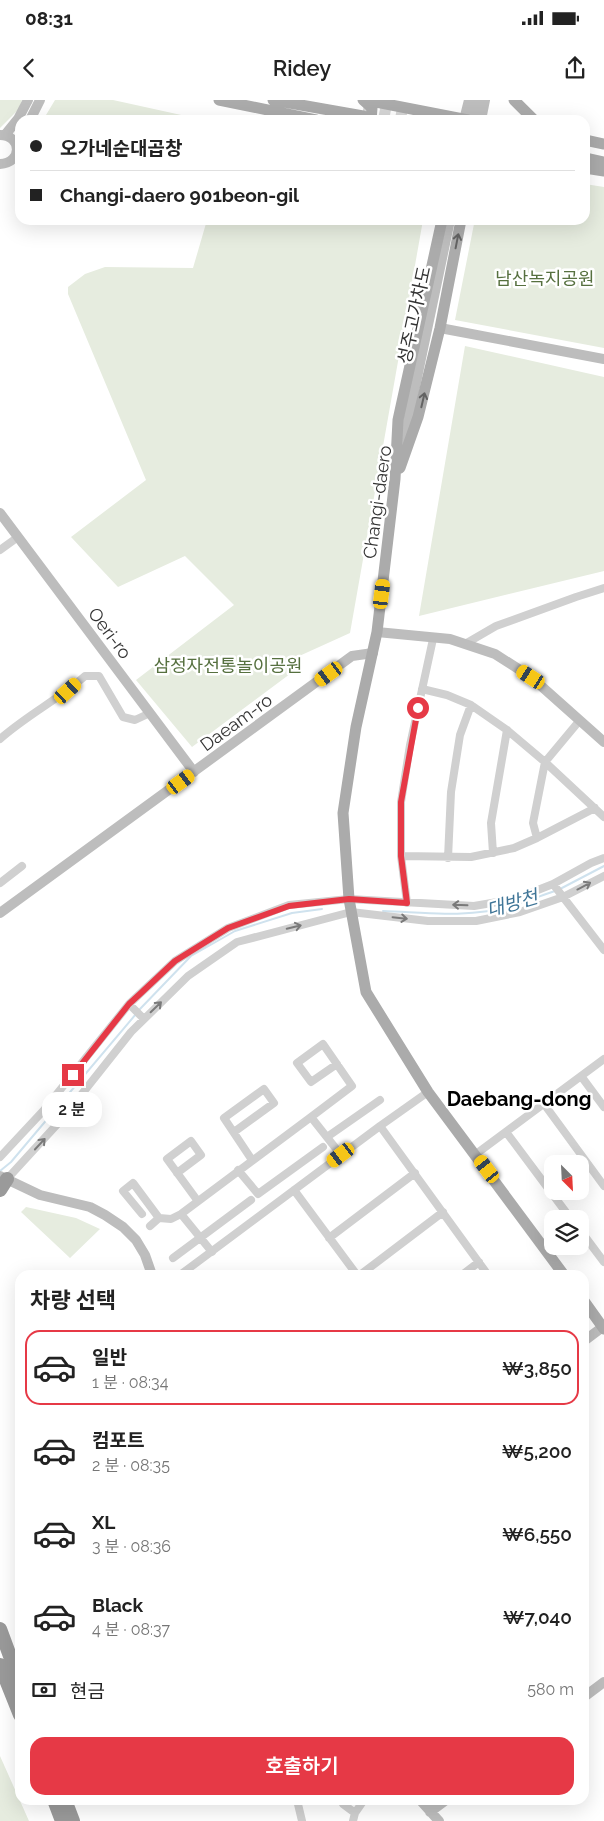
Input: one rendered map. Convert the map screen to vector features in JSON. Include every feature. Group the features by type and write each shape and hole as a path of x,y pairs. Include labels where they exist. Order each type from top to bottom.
{"highway":[{"path":"0,1619 15,1668"},
{"path":"0,1629 8,1647"},
{"path":"0,1665 15,1703"},
{"path":"56,1805 62,1821"},
{"path":"67,1805 73,1821"}],"main road":[{"path":"219,100 292,115"},
{"path":"273,100 365,109 413,100"},
{"path":"315,100 365,109"},
{"path":"514,100 529,115"},
{"path":"390,105 441,115"},
{"path":"590,141 604,144"},
{"path":"590,152 604,154"},
{"path":"590,159 604,162"},
{"path":"590,169 604,171"},
{"path":"435,225 437,245"},
{"path":"396,479 398,420 441,225"},
{"path":"396,479 418,417 440,328 458,225"},
{"name":"Changi-daero","path":"396,479 377,632 356,726 343,813 349,899 366,992 428,1092 476,1154 560,1270"},
{"path":"589,1308 604,1327"}],"street":[{"path":"20,115 28,100"},
{"path":"32,115 40,100"},
{"path":"468,115 469,100"},
{"path":"469,115 476,100"},
{"path":"482,115 485,100"},
{"path":"3,135 15,121"},
{"path":"0,164 11,161 15,157"},
{"name":"성주고가차도","path":"409,417 458,225"},
{"path":"440,328 604,359"},
{"name":"Changi-daero","path":"396,479 409,417"},
{"name":"Oeri-ro","path":"0,513 194,772"},
{"path":"0,550 18,537"},
{"path":"465,644 496,626 604,588"},
{"path":"377,632 433,639 450,639 495,654 531,677 604,742"},
{"path":"407,903 401,856 401,802 410,745 433,639"},
{"name":"Daeam-ro","path":"0,913 352,656 372,653"},
{"path":"0,739 15,725 68,691 85,676 99,676 123,717 135,720 150,713"},
{"path":"422,689 448,695 471,704 507,730 545,762 604,817"},
{"path":"448,858 451,792 460,734 471,704"},
{"path":"537,838 533,823 545,762 580,720"},
{"path":"493,853 491,823 507,730"},
{"path":"401,856 471,857 514,848 595,808"},
{"path":"0,1157 44,1110 129,1004 175,961 228,928 289,906 349,899 474,906 515,899 553,884 604,858"},
{"path":"0,883 22,866"},
{"path":"150,1270 145,1254 136,1240 123,1227 105,1215 90,1207 40,1195 2,1182 62,1119 130,1032 188,976 236,942 351,912 428,921 476,921 520,912 563,897 604,876"},
{"path":"553,884 604,950"},
{"path":"228,928 236,942"},
{"path":"129,1004 144,1019"},
{"path":"150,1226 159,1218 171,1219 181,1214 197,1200 352,1086 337,1064 323,1044 297,1063 311,1082 337,1064"},
{"path":"476,1154 604,1059"},
{"path":"581,1076 604,1106"},
{"path":"234,1132 274,1103 264,1089 224,1118 252,1160"},
{"path":"187,1270 428,1092"},
{"path":"327,1136 380,1100"},
{"path":"544,1104 604,1186"},
{"path":"311,1117 341,1155"},
{"path":"380,1126 485,1270"},
{"path":"506,1132 564,1210"},
{"path":"177,1173 201,1155 191,1140 167,1159 177,1173 197,1200"},
{"path":"238,1170 258,1194 323,1147"},
{"path":"330,1238 415,1173"},
{"path":"142,1214 123,1191 133,1183 159,1218"},
{"path":"294,1190 355,1270"},
{"path":"173,1258 251,1200"},
{"path":"366,1270 443,1212"},
{"path":"181,1214 212,1252"},
{"path":"589,1242 604,1262"},
{"path":"469,1270 479,1262"},
{"path":"589,1338 604,1327"},
{"path":"589,1693 604,1682"},
{"path":"297,1805 302,1821"},
{"path":"344,1805 354,1817 361,1805"},
{"path":"424,1805 438,1821"},
{"path":"430,1812 439,1805"}],"green space":[{"path":"0,100 22,100 19,109 0,128"},
{"path":"55,100 113,100 181,115 46,115"},
{"name":"남산녹지공원","path":"590,185 604,187 604,348 455,320 474,225 590,225"},
{"name":"삼정자전통놀이공원","path":"206,225 422,225 350,633 286,662 298,668 192,747 136,680 234,605 185,556 118,587 71,537 146,480 68,294 68,287 85,274 105,267 193,268"},
{"path":"465,346 604,377 604,571 419,616"},
{"path":"26,1207 76,1218 100,1229 70,1258 21,1212"},
{"path":"0,1756 15,1790 15,1805 22,1805 29,1821 0,1821"}],"waterway":[{"name":"대방천","path":"560,889 604,866"},
{"name":"대방천","path":"383,911 444,914 490,911 509,907 555,891"},
{"name":"대방천","path":"139,1010 191,956 235,931 292,913 322,909"},
{"name":"대방천","path":"0,1171 11,1162 136,1014"}],"tunnel":[{"path":"363,110 391,115"}],"district":[{"name":"Daebang-dong","path":"519,1099"}],"route":[{"path":"73,1075 129,1004 175,961 228,928 289,906 349,899 407,903 401,856 401,802 418,708"}]}
